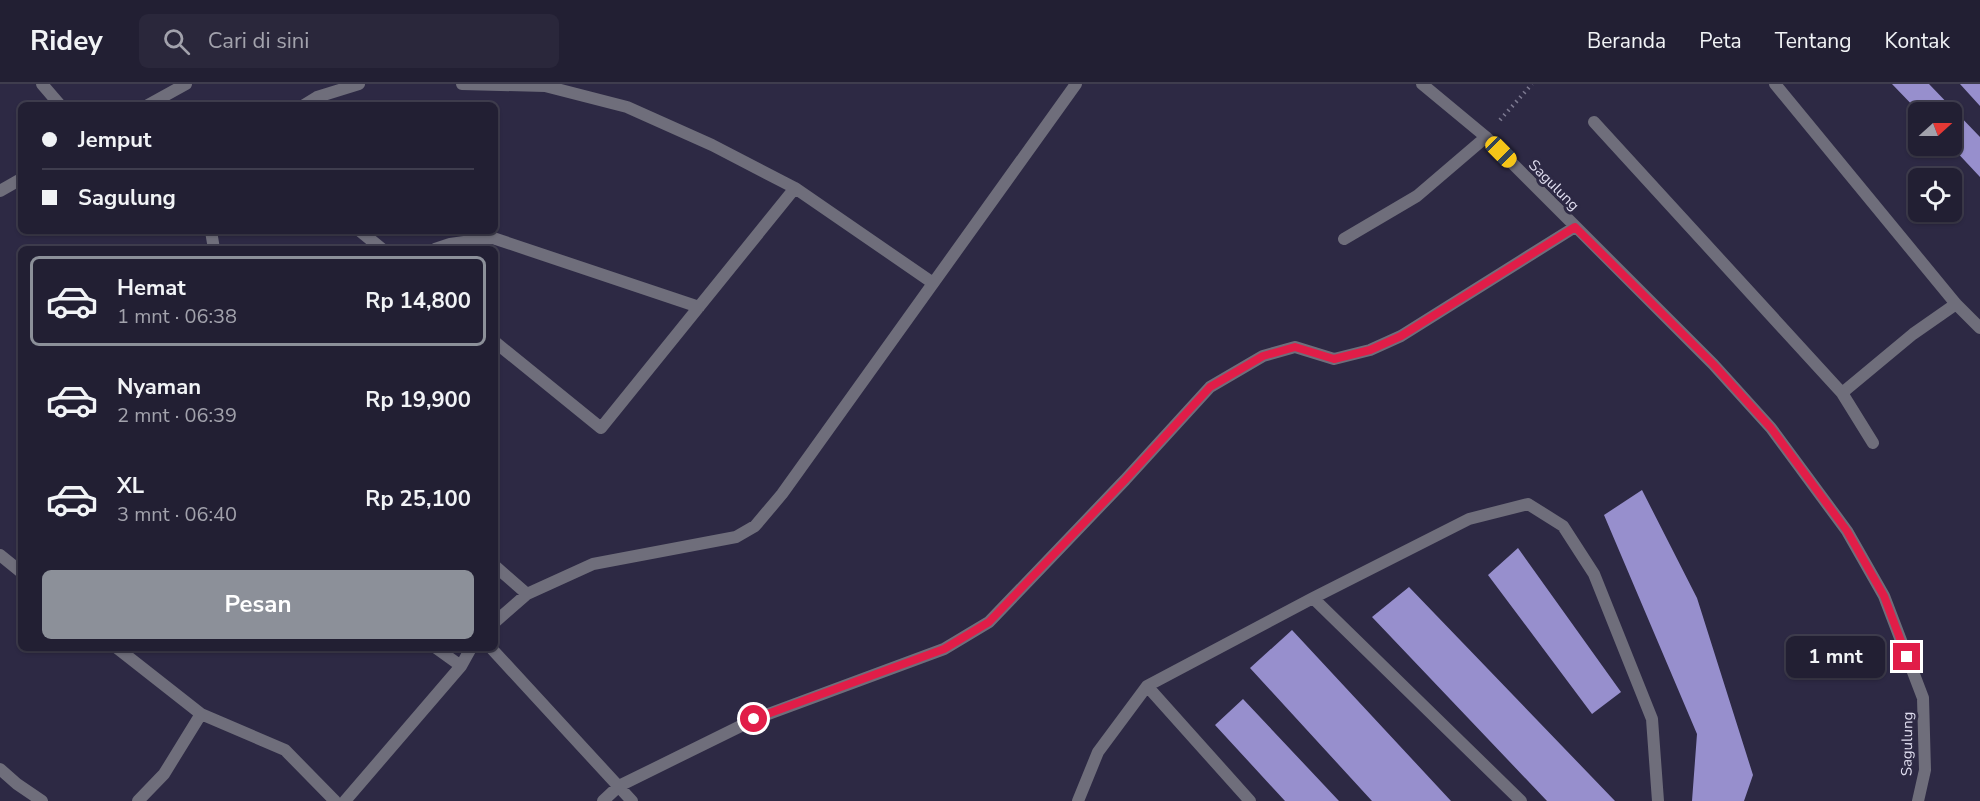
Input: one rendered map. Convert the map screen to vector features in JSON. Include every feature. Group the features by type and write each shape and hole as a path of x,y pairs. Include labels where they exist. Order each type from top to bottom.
{"street":[{"path":"42,84 57,102"},
{"path":"153,102 186,84"},
{"path":"309,102 317,97 358,84"},
{"path":"462,84 545,86 627,107 712,145 795,188 933,283"},
{"path":"498,619 526,594 593,564 736,537 755,525 782,494 1076,84"},
{"name":"Sagulung","path":"1422,84 1486,137 1713,364 1771,428 1847,531 1884,596 1923,698 1925,770 1918,801"},
{"path":"1775,84 1956,304 1980,328"},
{"path":"1594,122 1842,393 1873,443"},
{"path":"1344,239 1417,196 1486,137"},
{"path":"0,191 18,181"},
{"path":"498,344 601,428 795,188"},
{"path":"603,801 619,786 754,719 944,649 989,622 1210,387 1245,366 1263,356 1295,347 1334,359 1370,350 1401,336 1575,227"},
{"path":"364,234 378,246"},
{"path":"444,246 493,238 699,307"},
{"path":"1842,393 1913,334 1956,304"},
{"path":"1078,801 1098,752 1148,686 1313,598 1469,519 1528,504 1563,526 1594,574 1652,719 1658,801"},
{"path":"0,555 18,570"},
{"path":"498,569 526,594"},
{"path":"1313,598 1521,801"},
{"path":"121,651 201,714 285,750 335,801"},
{"path":"440,651 461,666"},
{"path":"345,801 461,666 469,651"},
{"path":"494,651 632,801"},
{"path":"1148,686 1250,801"},
{"path":"138,801 164,774 201,714"},
{"path":"0,769 42,801"}],"path":[{"path":"1486,137 1532,84"}],"building":[{"path":"1892,84 1929,84 1946,102 1909,102"},
{"path":"1960,84 1980,84 1980,106"},
{"path":"1962,118 1980,137 1980,177 1960,156"},
{"path":"1642,490 1697,598 1753,775 1744,801 1692,801 1697,734 1604,515"},
{"path":"1518,548 1621,692 1592,714 1488,575"},
{"path":"1409,587 1615,801 1547,801 1372,617"},
{"path":"1292,630 1451,801 1372,801 1250,668"},
{"path":"1243,699 1339,801 1285,801 1215,725"}],"route":[{"path":"754,719 944,649 989,622 1210,387 1263,356 1295,347 1334,359 1370,350 1401,336 1575,227 1713,364 1771,428 1847,531 1884,596 1907,657"}]}
